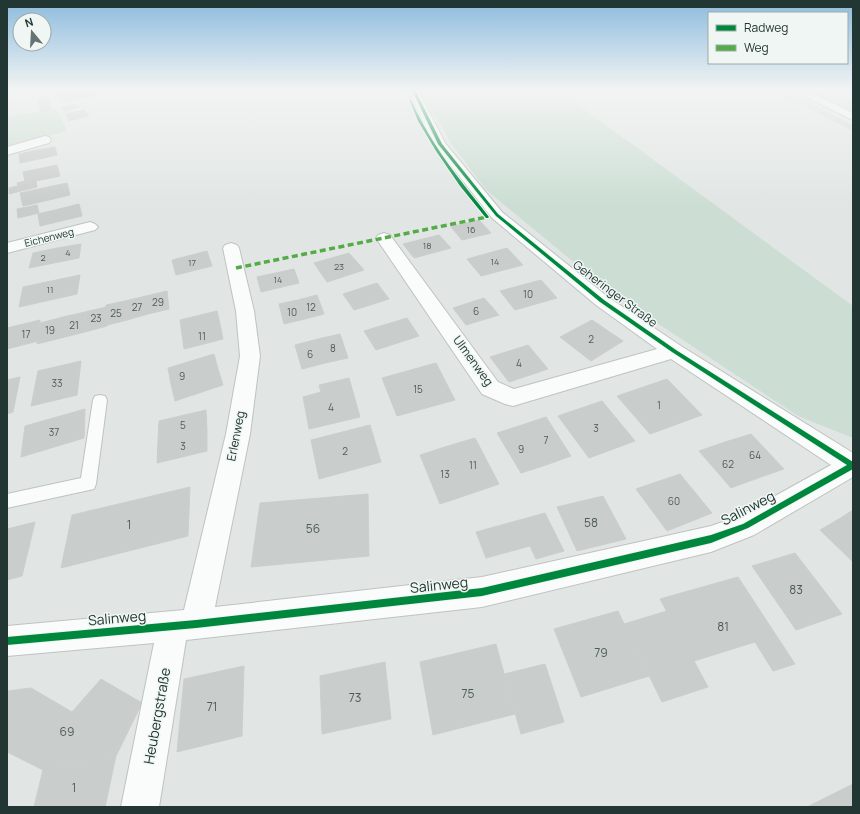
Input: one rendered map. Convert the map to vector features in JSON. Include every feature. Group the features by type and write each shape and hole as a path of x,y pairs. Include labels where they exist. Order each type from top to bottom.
{"street":[{"name":"Geheringer Straße","path":"432,128 440,144 497,214 602,301 674,351 853,465"},
{"path":"7,151 45,140"},
{"name":"Eichenweg","path":"7,248 90,227"},
{"name":"Ulmenweg","path":"384,238 490,388 514,398 674,351"},
{"name":"Erlenweg","path":"185,624 238,434 250,356 245,311 231,248"},
{"name":"Salinweg","path":"7,641 185,624 482,592 711,539 745,526 853,465"},
{"name":"Heubergstraße","path":"140,807 185,624"}],"lane":[{"path":"7,501 88,484 100,400"}],"green space":[{"path":"7,128 66,128 67,131 7,147"},
{"path":"442,128 610,128 853,306 853,438 798,416 610,292 486,190 451,143"}],"building":[{"path":"55,147 57,155 39,159 37,150"},
{"path":"37,150 39,159 20,163 19,154"},
{"path":"57,165 60,176 36,181 37,187 9,194 9,188 18,186 17,183 25,181 23,172"},
{"path":"67,183 70,195 23,206 20,193"},
{"path":"79,204 82,216 61,221 59,209"},
{"path":"37,205 39,213 18,218 17,209"},
{"path":"59,209 61,221 40,226 38,214"},
{"path":"479,220 491,233 462,240 451,227"},
{"path":"439,235 451,248 414,258 403,244"},
{"path":"81,244 79,258 54,263 57,248"},
{"path":"57,248 54,263 29,268 33,253"},
{"path":"507,248 523,265 481,276 467,259"},
{"path":"207,251 212,266 176,275 172,260"},
{"path":"349,253 364,270 327,282 314,263"},
{"path":"294,269 299,283 261,292 257,277"},
{"path":"80,275 77,294 19,307 23,287"},
{"path":"541,280 557,298 515,310 500,291"},
{"path":"377,283 389,299 354,310 343,294"},
{"path":"167,291 169,309 148,314 146,296"},
{"path":"317,295 324,314 305,319 298,300"},
{"path":"146,296 148,314 127,320 125,301"},
{"path":"484,298 499,315 466,325 453,308"},
{"path":"298,300 305,319 284,324 279,304"},
{"path":"125,301 127,320 107,325 106,305"},
{"path":"106,307 107,326 85,332 85,312"},
{"path":"217,311 220,324 182,334 180,320"},
{"path":"85,312 85,332 61,338 63,317"},
{"path":"63,317 61,338 37,344 40,323"},
{"path":"407,318 419,336 376,350 364,331"},
{"path":"40,320 38,341 11,348 15,326"},
{"path":"592,320 623,341 591,361 560,337"},
{"path":"220,324 223,339 184,349 182,334"},
{"path":"15,326 11,348 7,349 7,328"},
{"path":"340,334 348,358 325,363 318,339"},
{"path":"318,339 325,363 302,369 295,345"},
{"path":"528,345 548,369 509,382 490,357"},
{"path":"214,354 218,369 171,384 168,368"},
{"path":"81,361 77,395 31,406 38,371"},
{"path":"436,363 455,400 397,416 382,378"},
{"path":"218,369 223,385 175,401 171,384"},
{"path":"20,377 13,412 7,414 7,380"},
{"path":"349,378 360,417 309,429 303,397 321,392 319,385"},
{"path":"667,379 702,415 650,434 617,396"},
{"path":"602,401 635,441 589,458 558,416"},
{"path":"85,409 84,438 21,457 25,426"},
{"path":"206,410 207,430 158,441 159,421"},
{"path":"546,417 571,456 546,465 522,425"},
{"path":"370,425 381,462 319,479 311,440"},
{"path":"522,425 546,465 521,473 497,433"},
{"path":"207,430 207,451 157,463 158,441"},
{"path":"751,434 784,469 758,478 725,442"},
{"path":"475,438 499,484 470,494 448,446"},
{"path":"725,442 758,478 731,488 699,451"},
{"path":"448,446 470,494 440,504 420,455"},
{"path":"680,474 712,513 667,531 636,489"},
{"path":"190,487 188,536 61,568 72,515"},
{"path":"368,494 369,556 251,567 260,503"},
{"path":"603,496 626,539 577,551 557,507"},
{"path":"853,510 853,532 839,519"},
{"path":"545,513 564,551 536,559 530,546 486,558 476,532"},
{"path":"839,519 853,532 853,562 820,530"},
{"path":"35,522 22,576 7,580 7,529"},
{"path":"795,553 842,614 796,630 752,566"},
{"path":"738,577 795,664 773,671 755,642 694,661 660,599"},
{"path":"618,611 649,676 581,697 554,629"},
{"path":"667,611 708,687 662,702 624,624"},
{"path":"496,644 515,714 433,735 420,662"},
{"path":"385,662 391,719 322,734 320,676"},
{"path":"545,664 564,722 521,734 504,674"},
{"path":"244,666 242,736 177,752 184,679"},
{"path":"101,679 142,703 116,756 43,770 7,752 7,691 31,688 72,712"},
{"path":"116,756 105,807 34,807 43,770"},
{"path":"853,784 853,807 807,807"}],"marked path":[{"path":"236,268 487,217 485,215"}],"cycle path":[{"path":"423,128 461,185 487,217"},
{"path":"432,128 440,144 497,215 602,301 674,351 853,466"},
{"path":"7,641 196,624 482,592 711,539 745,526 853,465"}]}
